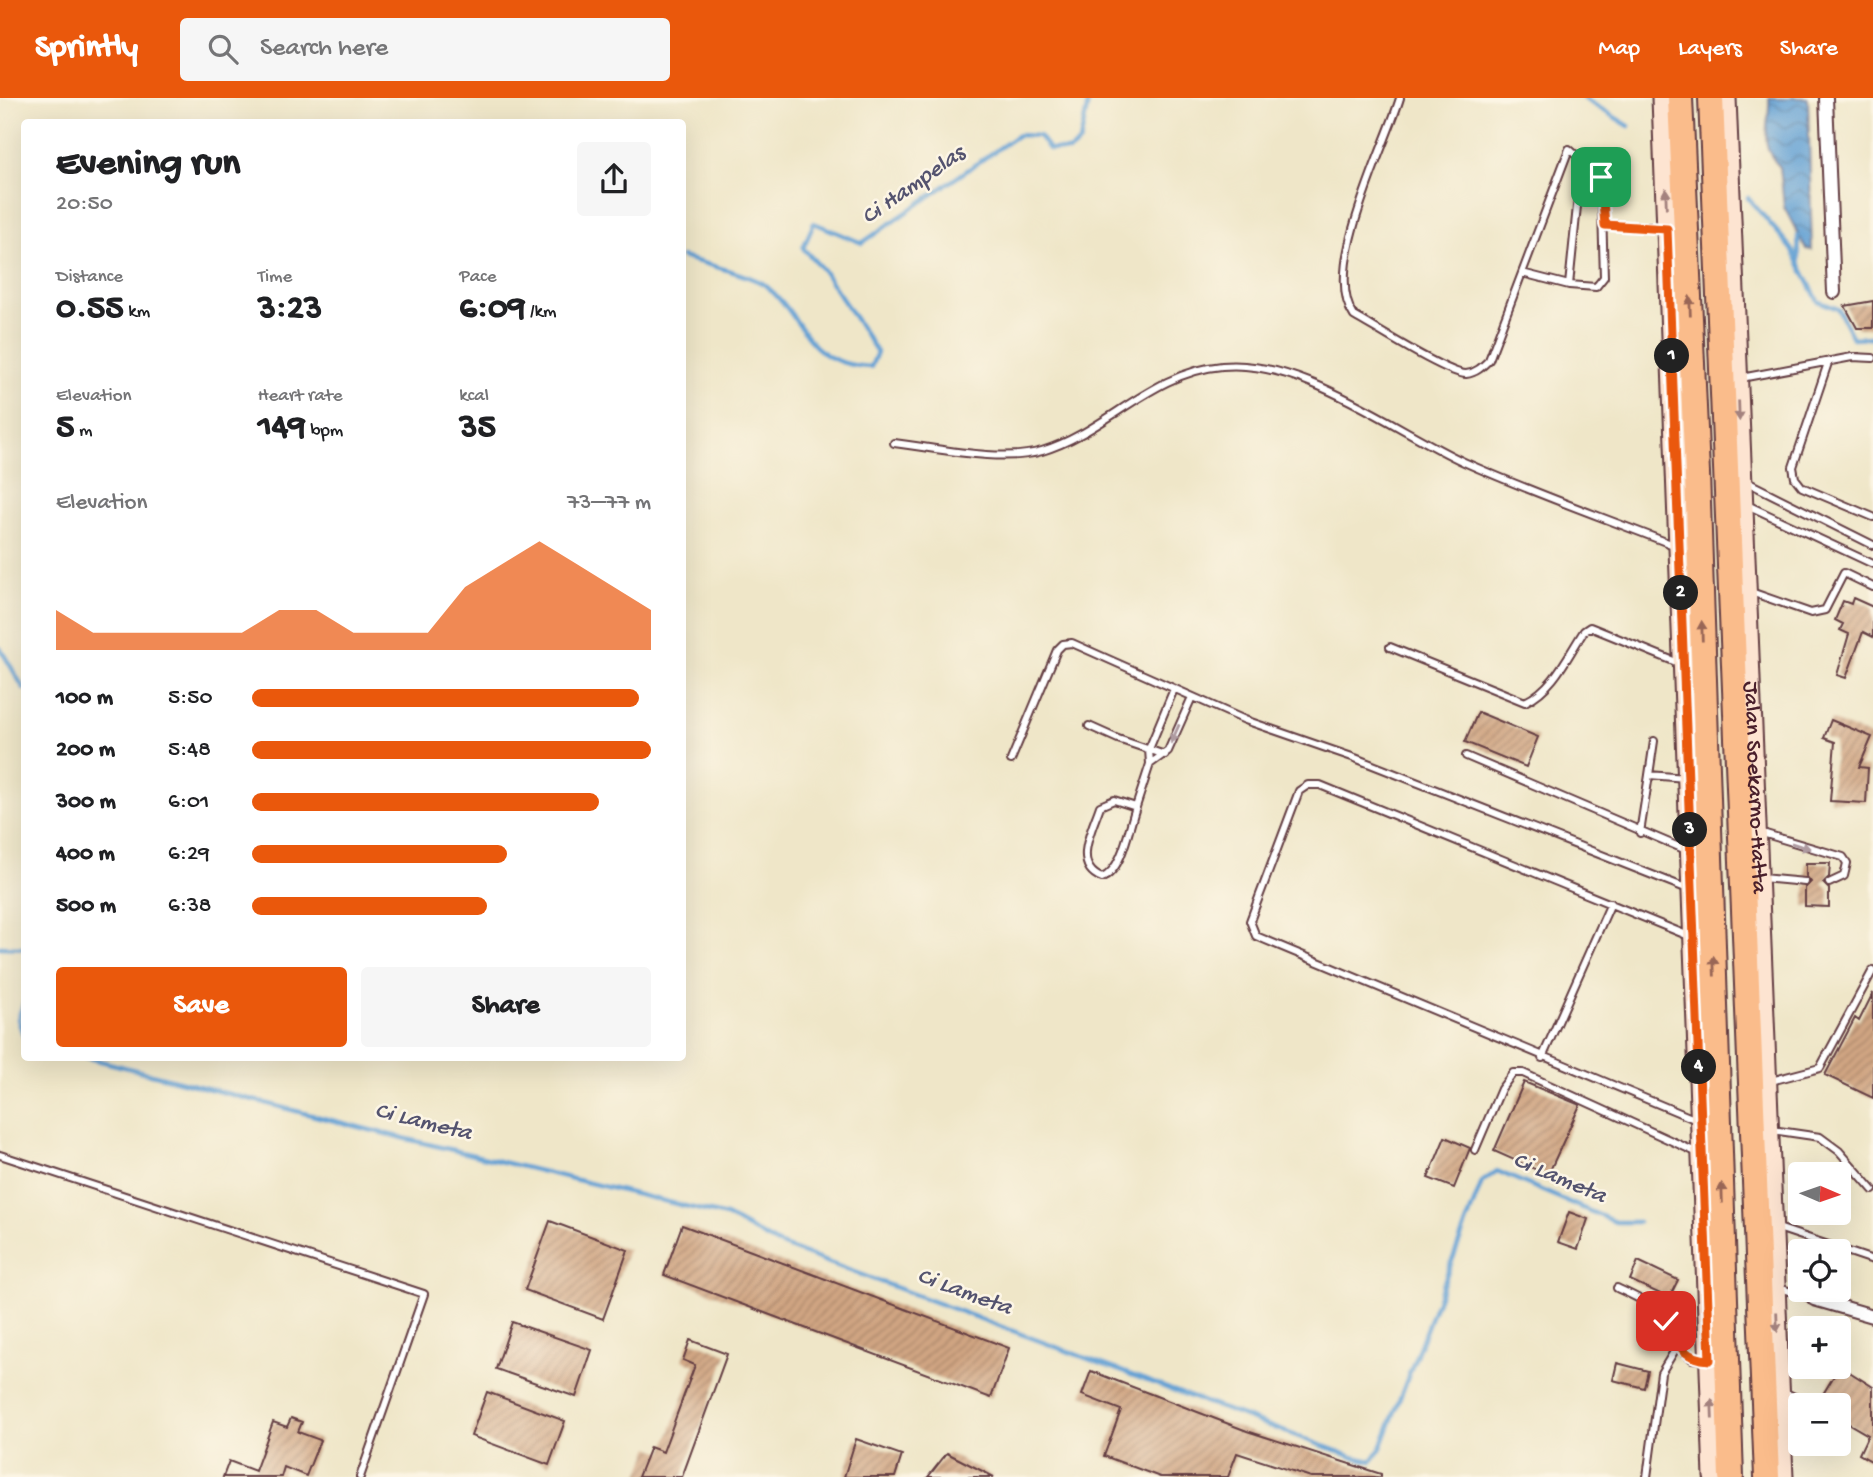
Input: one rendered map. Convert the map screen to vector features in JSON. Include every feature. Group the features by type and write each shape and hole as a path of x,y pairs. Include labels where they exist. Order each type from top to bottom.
{"highway":[{"path":"1681,98 1697,472 1731,1477"},
{"name":"Jalan Soekarno-Hatta","path":"1711,98 1734,475 1731,551 1758,1035 1767,1477"},
{"path":"1697,472 1700,462 1711,457 1721,461 1734,475"},
{"path":"1731,551 1747,584"},
{"path":"1688,767 1704,699"},
{"path":"1708,1310 1724,1261"}],"main road":[{"path":"1662,98 1714,1477"},
{"name":"Jalan Soekarno-Hatta","path":"1726,98 1737,378 1734,475 1743,503 1759,878 1758,1035 1767,1082 1780,1389 1788,1422"},
{"name":"Jalan Soekarno-Hatta","path":"1783,1477 1788,1450"}],"street":[{"path":"1825,98 1834,292"},
{"path":"1824,1302 1873,1316"}],"lane":[{"path":"1400,98 1348,241 1347,306 1354,316 1444,366 1465,374 1481,368 1489,360 1569,149 1582,157 1601,177 1605,225 1602,284 1588,288 1522,273"},
{"path":"1569,285 1582,157"},
{"path":"1605,225 1667,229"},
{"path":"1737,378 1852,357 1873,358"},
{"path":"1828,363 1793,467 1794,478 1802,487 1873,517"},
{"path":"894,443 1004,455 1039,452 1070,440 1154,387 1217,366 1247,364 1282,370 1463,461 1679,548"},
{"path":"1734,475 1873,545"},
{"path":"1743,503 1873,564"},
{"path":"1747,584 1811,613 1825,610 1844,573 1873,587"},
{"path":"1390,647 1525,702 1539,695 1551,683 1584,631 1590,627 1684,666"},
{"path":"1011,760 1057,650 1063,644 1072,643 1192,697 1692,890"},
{"path":"1136,807 1114,800 1100,806 1085,857 1095,875 1102,878 1111,873 1136,807 1150,764 1149,749 1174,689"},
{"path":"1150,764 1165,755 1192,697"},
{"path":"1089,726 1165,755"},
{"path":"1640,833 1654,741"},
{"path":"1466,756 1690,853"},
{"path":"1649,775 1688,767"},
{"path":"1694,938 1320,785 1308,785 1299,791 1250,921 1256,936 1542,1058 1701,1121"},
{"path":"1757,832 1843,857 1847,863 1844,876 1829,883"},
{"path":"1759,878 1805,882"},
{"path":"1542,1058 1611,903"},
{"path":"1767,1082 1820,1068 1873,970"},
{"path":"1475,1150 1501,1089 1513,1073 1523,1073 1702,1154"},
{"path":"1769,1130 1820,1137 1839,1151 1873,1190"},
{"path":"0,1155 424,1294 360,1477"},
{"path":"1774,1227 1873,1260"},
{"path":"1776,1287 1788,1291"},
{"path":"1616,1288 1656,1310 1666,1321 1678,1345 1692,1359 1710,1360"},
{"path":"1647,1477 1661,1373 1678,1345"},
{"path":"1780,1389 1788,1393"}],"water":[{"path":"1769,98 1808,98 1812,250 1806,249 1784,207 1780,167 1768,150 1766,142"}],"building":[{"path":"1873,301 1873,328 1857,328 1845,306"},
{"path":"1853,598 1873,607 1873,637 1863,632 1846,678 1837,675 1849,634 1840,630 1843,624 1835,620 1843,601 1851,604"},
{"path":"1478,712 1538,737 1526,767 1465,742"},
{"path":"1831,720 1872,737 1859,767 1868,768 1866,803 1830,801 1835,742 1824,738"},
{"path":"1806,863 1830,863 1829,877 1823,883 1829,889 1829,907 1805,906 1805,888 1811,882 1806,876"},
{"path":"1873,993 1873,1098 1825,1075 1855,1018 1859,1021"},
{"path":"1524,1082 1580,1105 1548,1175 1494,1151"},
{"path":"1445,1137 1470,1148 1454,1188 1428,1178"},
{"path":"1569,1212 1588,1219 1578,1249 1558,1242"},
{"path":"550,1221 628,1250 603,1319 525,1290"},
{"path":"682,1225 1009,1348 991,1398 664,1275"},
{"path":"1638,1261 1678,1280 1669,1298 1630,1280"},
{"path":"512,1322 592,1350 576,1397 496,1369"},
{"path":"690,1340 727,1354 682,1477 638,1477 650,1447 663,1452 695,1365 683,1360"},
{"path":"1617,1363 1648,1371 1644,1388 1613,1380"},
{"path":"1091,1371 1247,1431 1381,1474 1381,1477 1311,1477 1237,1453 1228,1477 1160,1477 1104,1456 1121,1410 1082,1395"},
{"path":"1851,1373 1873,1387 1873,1462 1859,1454 1868,1435 1851,1425 1851,1393 1824,1393 1832,1379 1851,1379"},
{"path":"487,1392 565,1421 549,1465 471,1436"},
{"path":"291,1418 302,1422 298,1432 320,1440 306,1476 284,1467 281,1477 223,1477 229,1461 255,1471 273,1422 287,1427"},
{"path":"856,1439 902,1455 895,1477 844,1477"},
{"path":"947,1453 994,1477 928,1477"}],"waterway":[{"name":"Ci Hampelas","path":"686,258 738,273 765,285 779,298 818,349 831,358 848,364 871,367 877,352 823,270 803,248 814,223 862,243 1018,135 1039,136 1049,149 1069,151 1080,142 1089,98"},
{"name":"Ci Hampelas","path":"1583,98 1629,126"},
{"name":"Ci Hampelas","path":"1748,198 1792,249 1818,301 1838,309 1853,338 1873,337"},
{"path":"1798,236 1799,260"},
{"name":"Ci Hampelas","path":"0,648 21,684"},
{"name":"Ci Lameta","path":"0,947 21,948"},
{"name":"Ci Lameta","path":"21,1010 18,1019 21,1028"},
{"name":"Ci Lameta","path":"101,1061 374,1131 726,1216 778,1244 1353,1457 1372,1461 1381,1448 1482,1182 1497,1171 1615,1222 1638,1222"}],"route":[{"path":"1601,177 1605,225 1667,229 1710,1360 1692,1359 1685,1353 1666,1321"}]}
